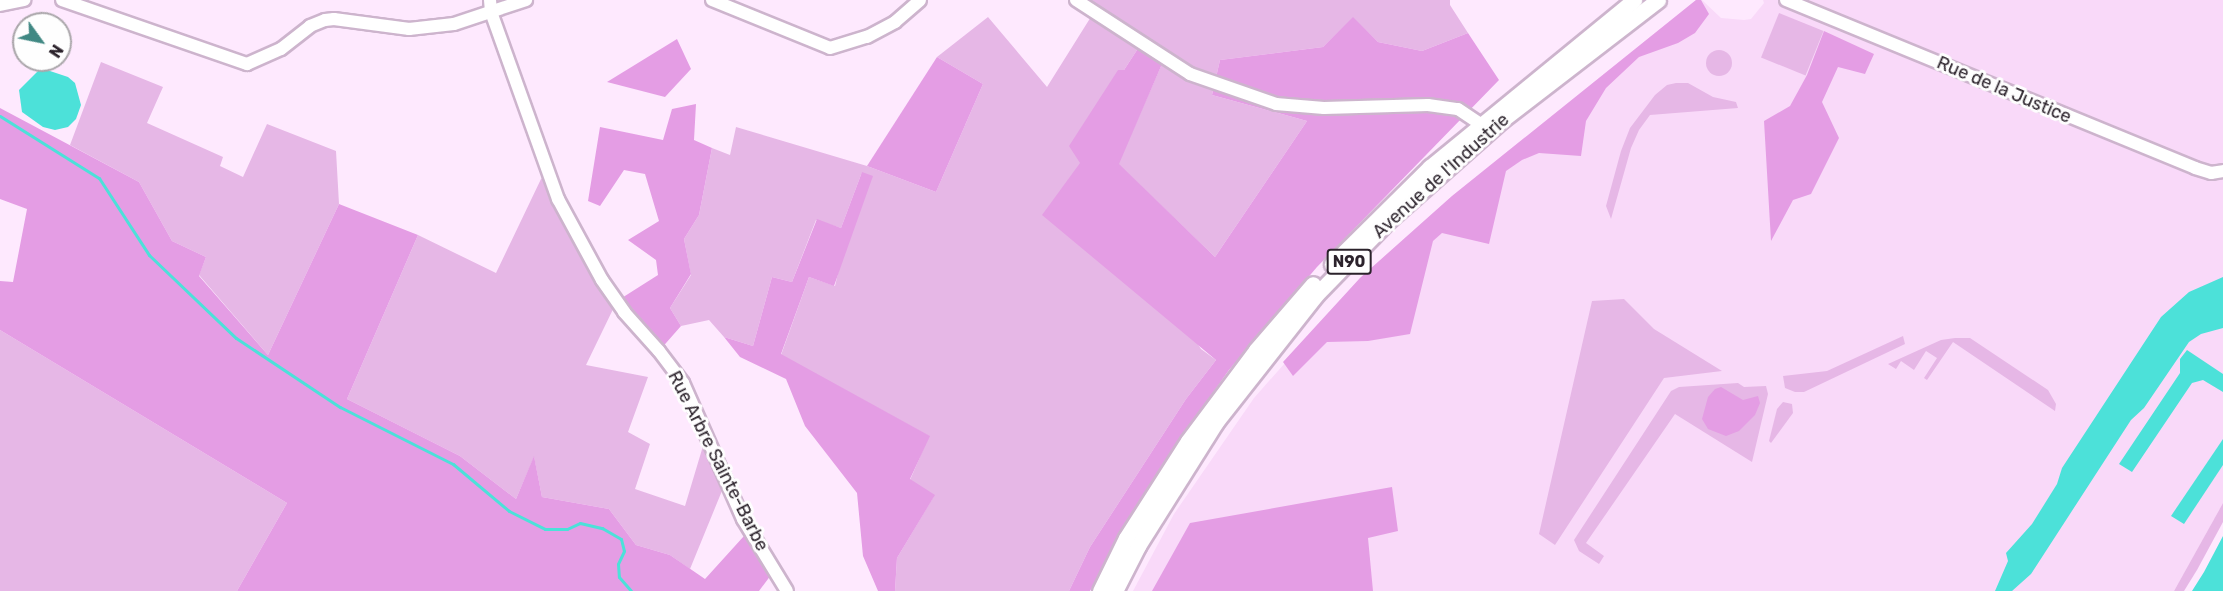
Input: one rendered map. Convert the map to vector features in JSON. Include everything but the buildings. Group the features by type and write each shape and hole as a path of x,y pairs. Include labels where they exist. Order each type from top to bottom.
{"main road":[{"name":"Avenue de l'Industrie","path":"1100,591 1126,538 1225,389 1304,293 1383,211 1480,124 1634,0"},
{"name":"Avenue de l'Industrie","path":"1115,591 1178,479 1216,422 1315,296 1389,220 1502,120 1658,0"}],"street":[{"path":"0,5 24,0"},
{"path":"62,0 247,64 281,49 310,26 325,20 334,19 409,29 454,24 490,6 526,0"},
{"path":"712,0 830,48 867,37 895,22 920,0"},
{"path":"1076,0 1190,74 1276,104 1324,108 1428,105 1458,109 1480,124 1502,120"},
{"name":"Rue de la Justice","path":"1786,0 2195,168 2211,173 2223,171"},
{"name":"Rue Arbre Sainte-Barbe","path":"490,6 558,199 583,249 622,310 683,383 743,519 787,591"},
{"path":"1474,146 1480,124"}],"shaded area":[{"path":"1076,0 1450,0 1450,5 1468,33 1422,51 1378,42 1353,18 1323,47 1220,60 1212,95 1307,121 1215,257 1118,164 1165,57 1137,50 1124,70 1081,163 1201,349 1216,360 1186,399 1090,547 1069,591 895,591 897,558 934,496 910,480 929,436 781,355 809,277 835,286 862,172 841,228 816,220 792,282 772,277 753,346 724,337 709,320 681,326 670,308 691,275 684,239 699,215 712,148 730,155 736,127 867,166 936,192 983,84 937,57 988,17 1047,87 1094,12"},
{"path":"1696,0 1702,0 1721,18 1744,20 1751,19 1764,3 1763,0 2223,0 2223,503 2174,591 1133,591 1174,514 1254,398 1360,278 1452,196"},
{"path":"1696,0 1701,0 1709,14 1695,33 1678,43 1639,57 1606,88 1586,121 1581,156 1539,153 1522,160 1506,171 1489,244 1442,233 1433,241 1410,334 1368,341 1327,342 1293,376 1283,362 1360,278 1452,196"},
{"path":"1779,13 1824,31 1806,75 1761,58"},
{"path":"1353,17 1378,42 1422,51 1468,33 1499,80 1317,267 1229,370 1164,462 1090,591 1069,591 1090,547 1186,399 1216,360 1042,215 1080,163 1069,146 1118,70 1124,70 1137,50 1147,46 1165,57 1119,164 1215,257 1307,121 1212,95 1220,60 1323,47"},
{"path":"1824,31 1874,54 1865,74 1838,67 1822,102 1839,138 1811,194 1793,200 1771,241 1764,121 1790,106 1807,75"},
{"path":"677,39 691,69 665,97 607,82"},
{"path":"1719,50 1728,54 1732,63 1728,72 1719,76 1710,72 1706,63 1710,54"},
{"path":"937,57 983,84 936,192 867,166"},
{"path":"101,62 163,87 147,123 223,157 220,166 243,177 267,124 336,151 339,204 268,355 199,275 206,257 172,241 139,182 70,145"},
{"path":"37,72 53,72 68,77 75,83 81,105 76,119 68,127 55,130 43,127 22,112 19,90"},
{"path":"1688,83 1713,97 1736,102 1738,108 1650,115 1639,130 1631,148 1611,219 1606,206 1621,151 1630,128 1655,95 1667,85"},
{"path":"696,104 694,140 712,148 699,215 684,239 691,274 670,308 681,326 659,351 617,301 658,275 656,260 628,240 659,221 645,174 624,170 600,206 588,201 600,127 663,140 672,109"},
{"path":"0,108 139,182 172,241 206,257 199,276 268,355 339,204 418,235 347,399 460,456 516,499 534,456 542,497 609,509 636,545 670,555 705,579 744,536 771,575 759,591 237,591 287,503 0,330 0,281 13,282 27,209 0,199"},
{"path":"862,172 873,176 834,286 809,277 781,354 930,436 910,479 935,495 897,558 895,591 878,591 863,556 857,493 805,426 786,379 740,357 724,337 753,346 772,277 792,282 817,219 841,228"},
{"path":"548,173 617,301 586,365 648,377 628,432 650,444 635,489 685,506 706,436 726,481 690,569 670,555 636,545 609,509 542,497 534,457 516,499 460,456 347,399 418,235 496,273 541,179"},
{"path":"2223,277 2223,328 2201,334 2189,342 2144,408 2131,420 2031,574 2012,591 1995,591 2008,561 2006,553 2032,524 2057,484 2062,468 2161,317 2189,292"},
{"path":"1624,299 1654,329 1722,371 1664,378 1555,545 1539,534 1592,301"},
{"path":"0,330 287,503 237,591 0,591"},
{"path":"1903,336 1905,344 1804,392 1795,392 1785,388 1783,376 1827,371"},
{"path":"1970,338 2048,390 2056,404 2055,411 1953,342 1927,380 1924,378 1937,358 1926,351 1914,370 1901,361 1896,369 1888,364 1941,340"},
{"path":"2187,350 2223,374 2223,392 2203,380 2192,383 2132,472 2119,464 2180,373 2180,359"},
{"path":"1738,383 1744,387 1766,386 1768,394 1752,462 1675,414 1586,543 1604,556 1599,564 1579,551 1574,540 1671,391 1679,387"},
{"path":"1721,387 1743,400 1758,396 1760,403 1755,415 1739,431 1726,436 1708,429 1702,419 1708,397 1715,389"},
{"path":"1783,402 1792,404 1793,413 1771,443 1769,441 1777,409"},
{"path":"2223,439 2223,465 2184,524 2171,516"},
{"path":"1392,487 1398,531 1368,538 1373,591 1152,591 1190,523"},
{"path":"2223,503 2223,522 2197,570 2184,591 2174,591"},
{"path":"2223,536 2223,591 2192,591 2204,572"}],"waterway":[{"path":"0,116 99,178 149,255 236,338 340,407 453,464 509,511 545,529 567,529 580,523 602,528 621,539 624,551 618,564 619,577 631,591"}]}
